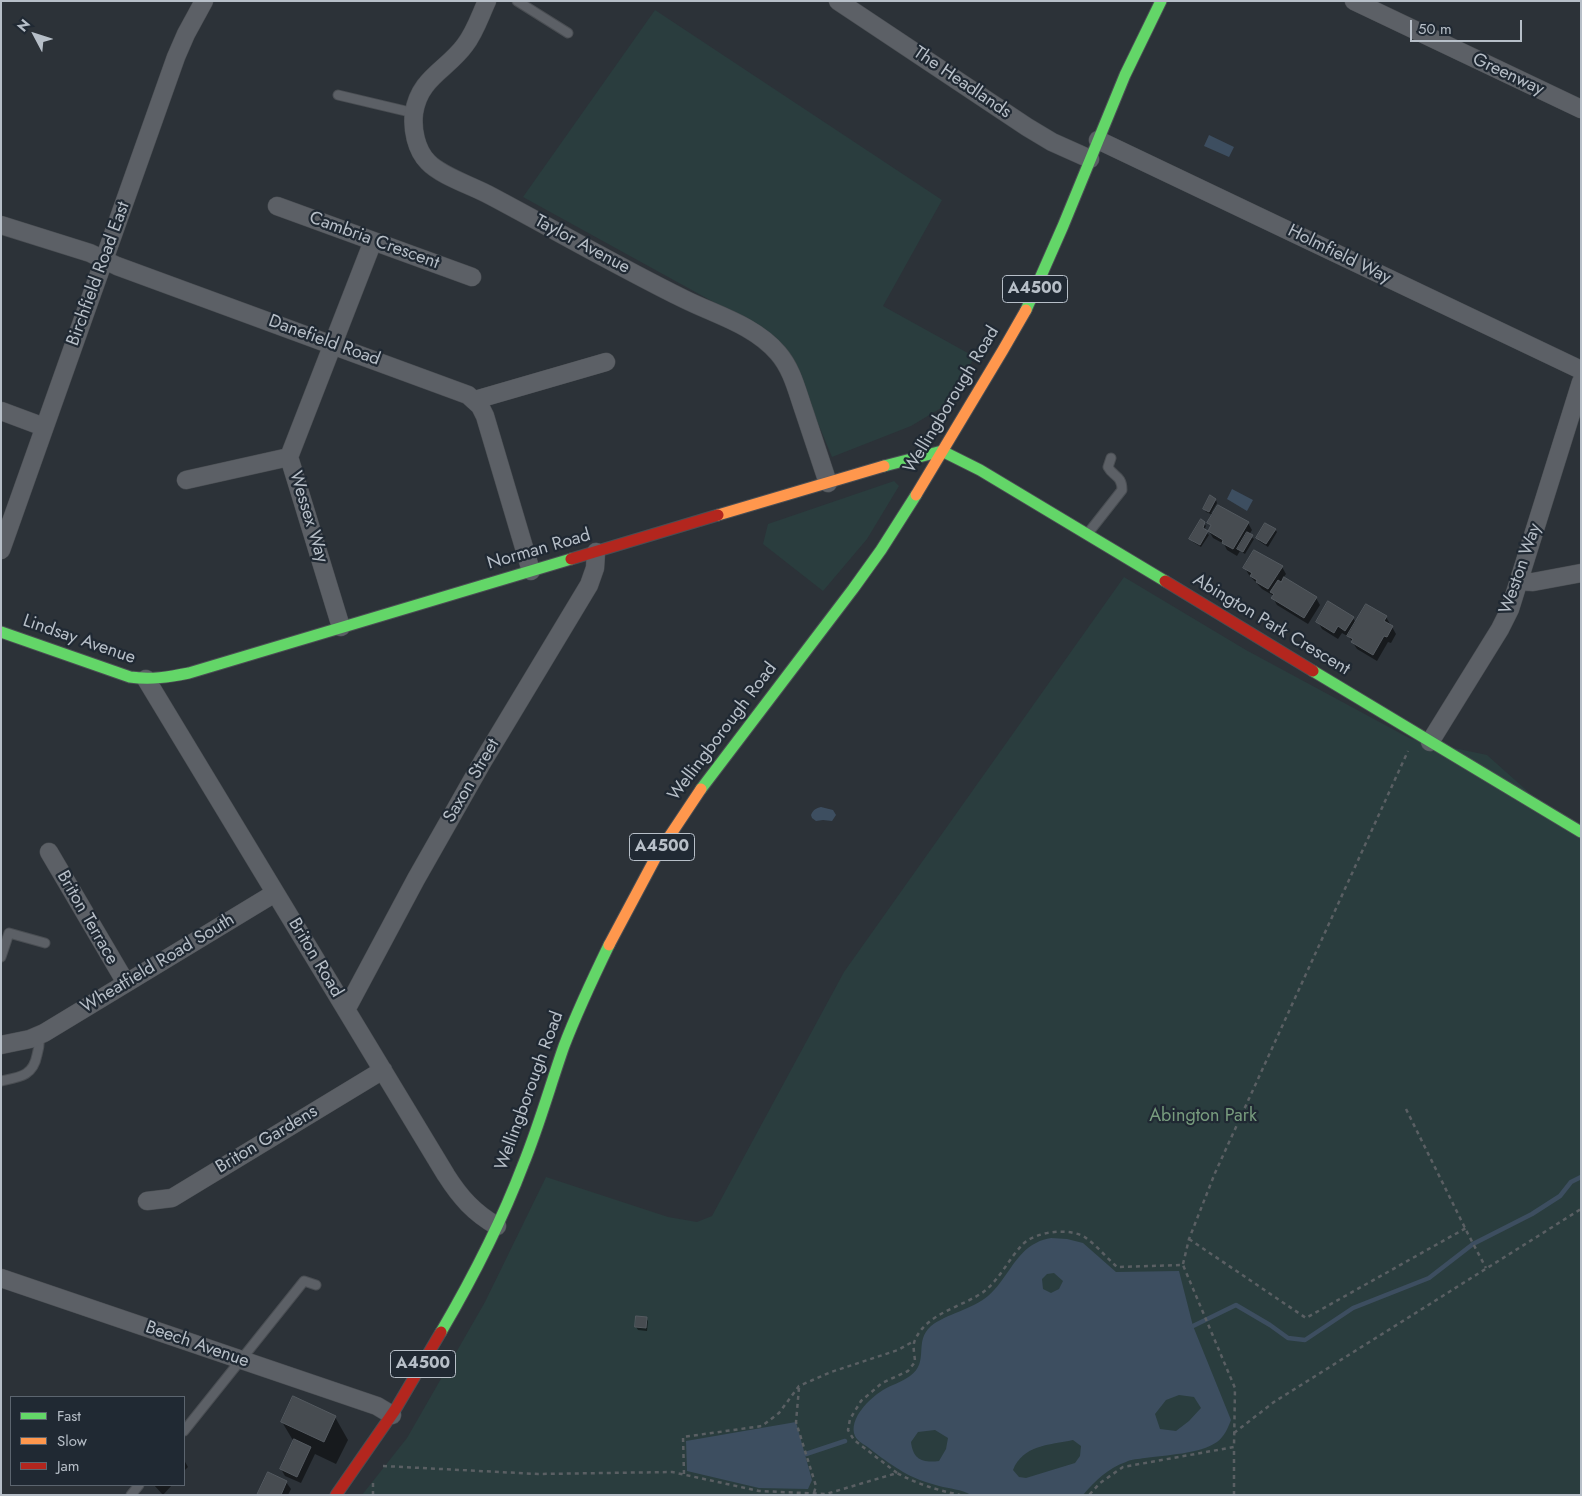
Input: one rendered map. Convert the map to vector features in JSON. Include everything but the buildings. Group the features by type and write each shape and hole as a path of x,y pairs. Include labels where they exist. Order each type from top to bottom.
{"street":[{"name":"Birchfield Road East","path":"1,550 176,57 204,1"},
{"name":"Taylor Avenue","path":"487,1 465,46 457,56 432,77 422,90 414,113 415,135 423,156 441,172 684,299 749,329 764,339 779,354 790,371 828,483"},
{"name":"The Headlands","path":"838,1 1027,127 1052,142 1090,159"},
{"name":"Wellingborough Road","path":"336,1495 392,1415 450,1319 497,1226 522,1168 580,1005 650,867 706,781 859,581 942,451 1028,305 1135,52 1161,1"},
{"name":"Greenway","path":"1354,1 1581,109"},
{"name":"Holmfield Way","path":"1098,140 1581,370"},
{"name":"Cambria Crescent","path":"277,206 472,277"},
{"name":"Danefield Road","path":"1,225 90,253 118,266 454,389 475,400"},
{"name":"Wessex Way","path":"341,627 289,457 373,241"},
{"path":"530,571 485,416 475,400 606,362"},
{"name":"Weston Way","path":"1430,742 1500,629 1510,609 1581,382"},
{"path":"1,411 44,427"},
{"name":"Norman Road","path":"146,679 166,678 189,673 907,459 942,451"},
{"name":"Abington Park Crescent","path":"942,451 980,470 1581,832"},
{"path":"186,480 289,457"},
{"name":"Saxon Street","path":"346,1010 416,879 483,761 589,585 595,568 596,552"},
{"path":"1519,581 1533,582 1581,573"},
{"name":"Lindsay Avenue","path":"1,632 116,673 146,679"},
{"name":"Briton Road","path":"146,679 458,1193 478,1214 497,1226"},
{"name":"Briton Terrace","path":"48,852 126,984"},
{"name":"Wheatfield Road South","path":"1,1045 15,1043 39,1035 276,893"},
{"name":"Briton Gardens","path":"147,1201 172,1198 383,1070"},
{"name":"Beech Avenue","path":"1,1278 377,1406 392,1415"}],"lane":[{"path":"517,1 568,33"},
{"path":"338,95 414,113"},
{"path":"1087,534 1122,490 1119,477 1109,470 1111,458"},
{"path":"1,956 9,933 45,943"},
{"path":"1,1081 23,1076 35,1065 40,1041 39,1035"},
{"path":"185,1430 304,1281 316,1285"}],"path":[{"path":"1234,1495 1235,1388 1183,1265 1189,1239 1215,1173 1408,751"},
{"path":"1406,1109 1487,1268"},
{"path":"1234,1433 1274,1402 1581,1209"},
{"path":"1189,1239 1306,1318 1466,1228"},
{"path":"684,1474 683,1436 762,1426 779,1414 799,1386 831,1372 898,1350 914,1341 930,1321 970,1300 986,1289 1023,1244 1034,1236 1048,1232 1067,1232 1085,1237 1117,1267 1183,1265"},
{"path":"914,1341 915,1362 908,1371 882,1383 861,1401 850,1419 848,1430 854,1440 897,1473 915,1483 960,1495"},
{"path":"799,1386 796,1422 816,1486 814,1493"},
{"path":"1089,1495 1112,1473 1123,1468 1234,1447"},
{"path":"379,1466 538,1474 672,1472 758,1491 826,1494 897,1473"},
{"path":"373,1473 373,1495"}],"green space":[{"path":"655,10 942,200 883,306 975,357 941,408 911,426 832,457 798,375 748,321 523,197"},
{"path":"894,481 899,486 867,539 823,591 763,544 768,524"},
{"name":"Abington Park","path":"1124,577 1246,650 1411,739 1487,755 1581,839 1581,1495 362,1495 407,1438 485,1302 546,1177 668,1217 697,1222 712,1216 844,972"}],"water":[{"path":"1209,135 1234,147 1229,157 1204,146"},
{"path":"1232,489 1253,500 1247,511 1227,499"},
{"path":"821,807 833,810 836,815 832,821 816,821 812,818 813,812"},
{"path":"1051,1238 1083,1243 1116,1272 1179,1271 1193,1326 1231,1420 1226,1432 1219,1440 1210,1446 1192,1452 1128,1461 1108,1471 1083,1495 971,1495 908,1475 857,1440 854,1429 857,1416 878,1394 907,1378 916,1370 921,1358 923,1339 931,1326 982,1301 1000,1283 1022,1253 1036,1243","holes":["1054,1273 1063,1281 1059,1289 1051,1293 1043,1289 1042,1279 1047,1274","1179,1395 1194,1397 1201,1408 1176,1431 1160,1429 1155,1414 1166,1400","935,1430 948,1438 946,1449 939,1461 924,1461 914,1453 911,1442 918,1432","1073,1440 1081,1446 1080,1456 1075,1463 1026,1478 1019,1477 1013,1470 1017,1462 1023,1455 1046,1445"]},
{"path":"796,1422 812,1480 808,1489 759,1488 687,1471 686,1441"}],"waterway":[{"path":"1193,1326 1236,1305 1288,1338 1305,1340 1353,1308 1429,1278 1473,1244 1532,1214 1560,1196 1571,1182 1581,1177"},
{"path":"806,1454 845,1441"}],"traffic: fast":[{"path":"1026,310 1125,75 1161,1"},
{"path":"884,466 942,451 980,470 1165,581"},
{"path":"701,789 853,589 881,550 916,495"},
{"path":"1,632 130,677 167,677 189,673 571,559"},
{"path":"1313,671 1581,832"},
{"path":"441,1332 496,1229 534,1136 569,1033 609,945"}],"traffic: slow":[{"path":"916,495 1026,310"},
{"path":"718,515 884,466"},
{"path":"609,945 657,855 701,789"}],"traffic: jam":[{"path":"571,559 718,515"},
{"path":"1165,581 1313,671"},
{"path":"336,1495 395,1410 441,1332"}]}
